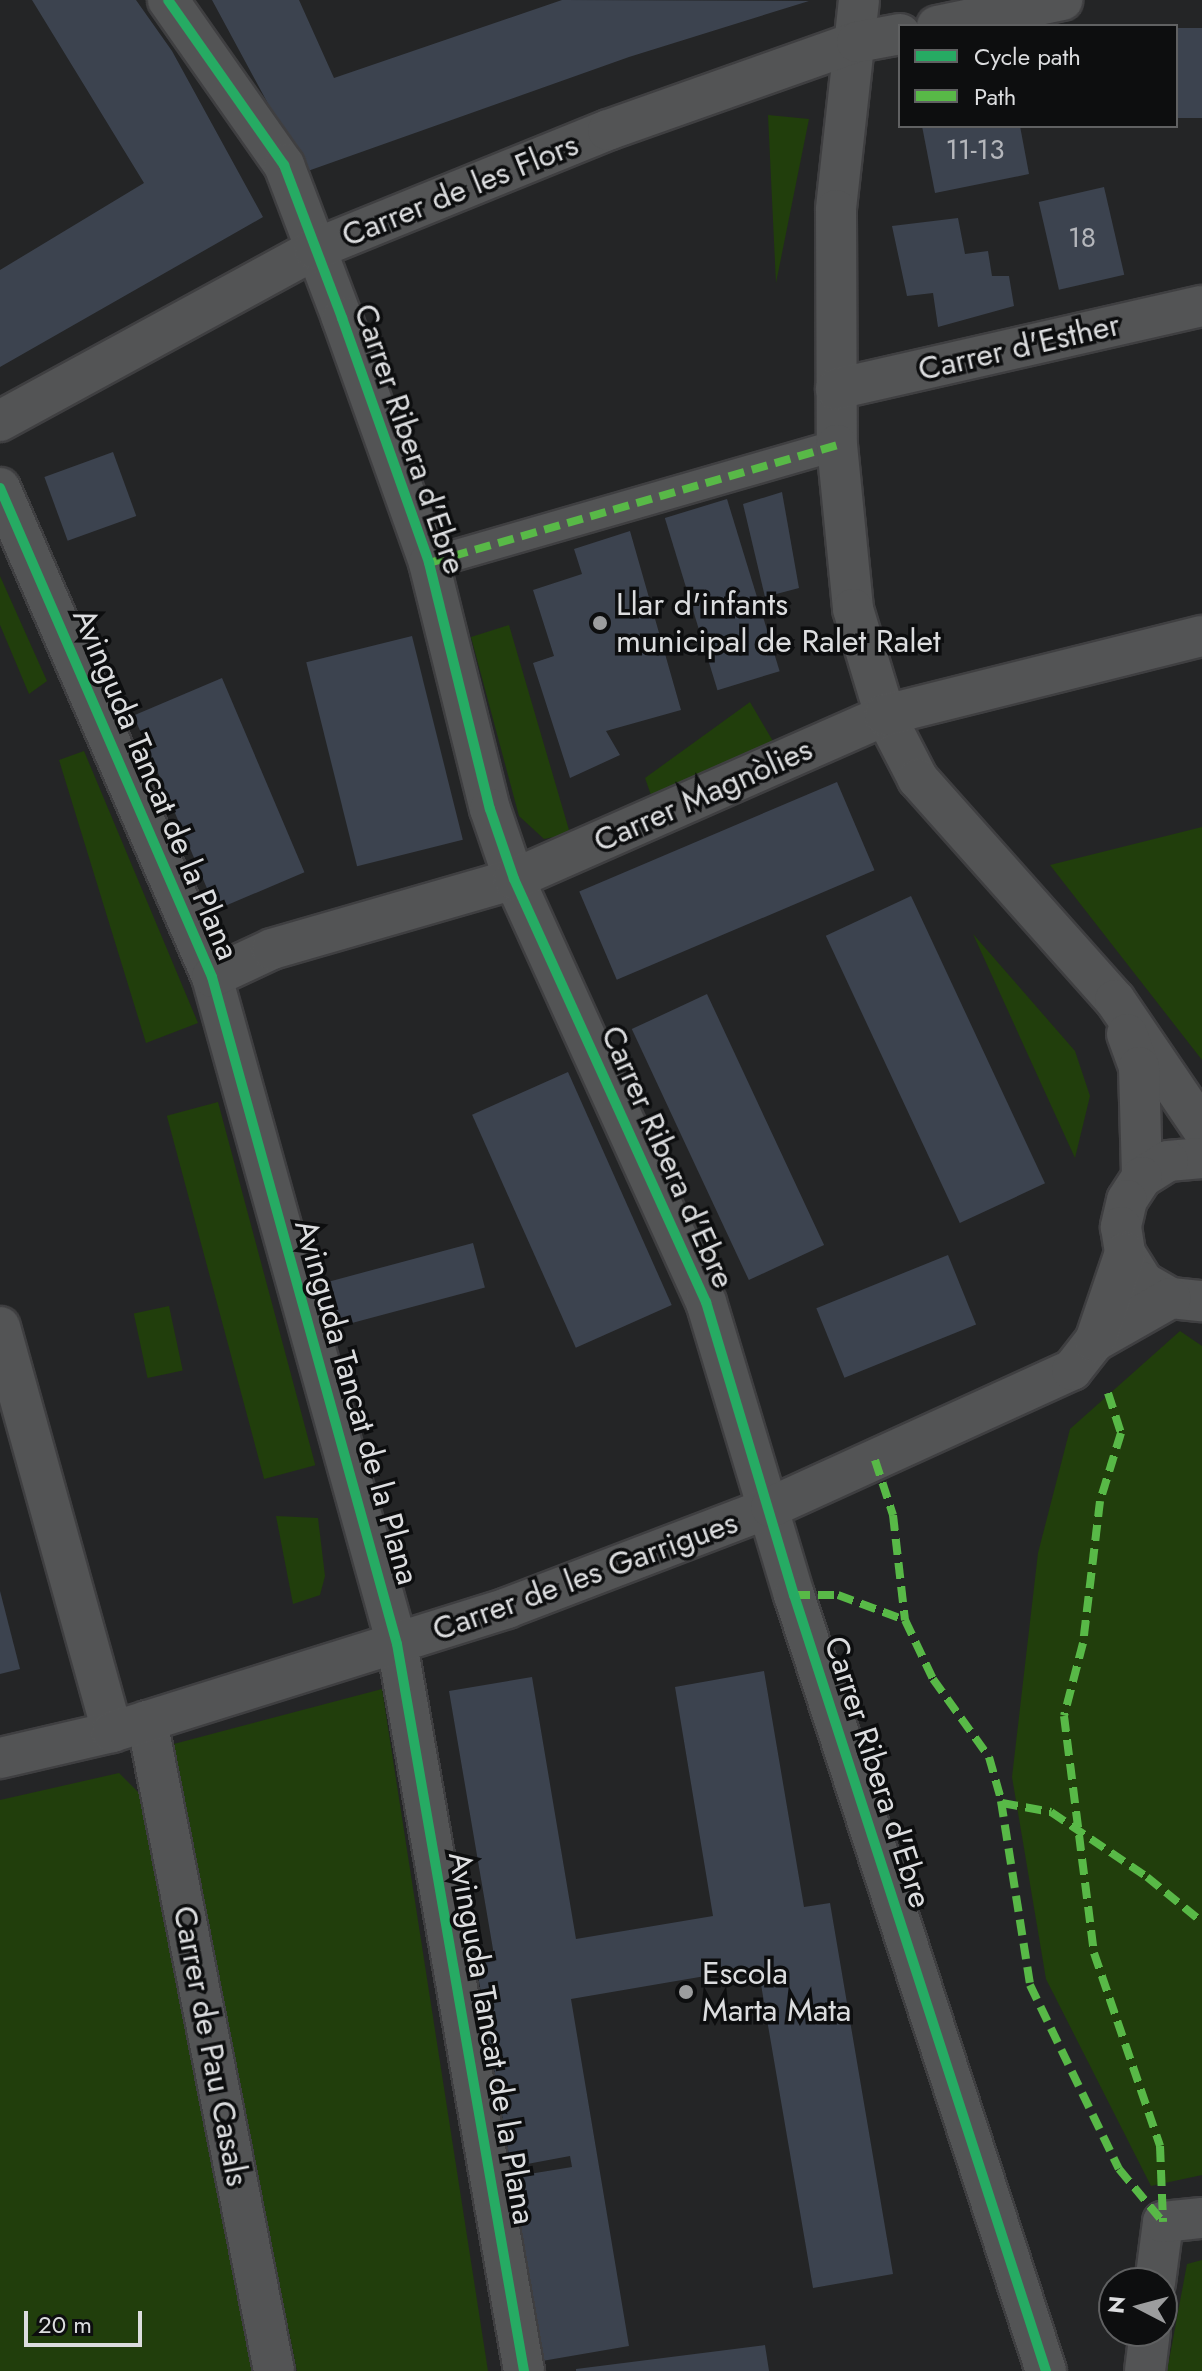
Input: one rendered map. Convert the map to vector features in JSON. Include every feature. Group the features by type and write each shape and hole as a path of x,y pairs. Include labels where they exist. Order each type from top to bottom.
{"street":[{"name":"Carrer Ribera d'Ebre","path":"168,0 284,165 429,563 490,809 514,879 706,1302 771,1507 799,1610 1046,2371"},
{"path":"859,0 857,42 836,210 837,445 853,609 885,715 918,779 1115,1000 1202,1128"},
{"path":"947,24 1062,0"},
{"name":"Carrer de les Flors","path":"0,421 315,249 608,130 857,42 898,34"},
{"name":"Carrer d'Esther","path":"836,389 1202,306"},
{"path":"429,563 837,445"},
{"name":"Avinguda Tancat de la Plana","path":"0,488 212,977 397,1644 524,2371"},
{"name":"Carrer Magnòlies","path":"212,977 272,949 514,879 885,715 1202,636"},
{"path":"1115,1000 1139,1067 1142,1177 1124,1213 1125,1253 1143,1282 1187,1300"},
{"path":"1142,1177 1168,1161 1202,1158"},
{"name":"Carrer de les Garrigues","path":"0,1758 130,1726 397,1644 507,1608 771,1507 1072,1370 1095,1341 1125,1253"},
{"name":"Carrer de les Garrigues","path":"1095,1341 1187,1300"},
{"name":"Carrer de Pau Casals","path":"0,1327 130,1726 274,2371"},
{"path":"1157,2267 1163,2222 1202,2218"},
{"path":"1145,2371 1148,2347"}],"green space":[{"path":"768,115 809,119 776,283"},
{"path":"0,576 47,681 29,694 0,625"},
{"path":"509,625 569,830 544,839 519,816 471,637"},
{"path":"750,702 774,743 652,798 645,778"},
{"path":"84,751 198,1023 146,1043 59,760"},
{"path":"1202,827 1202,1060 1050,865"},
{"path":"973,934 1075,1051 1090,1096 1075,1158"},
{"path":"218,1102 315,1465 264,1479 167,1116"},
{"path":"169,1306 183,1371 148,1378 134,1313"},
{"path":"1180,1331 1202,1346 1202,2175 1151,2186 1046,1979 1012,1777 1038,1553 1070,1429"},
{"path":"276,1516 318,1518 325,1576 320,1595 293,1604"},
{"path":"382,1689 488,2371 297,2371 170,1745"},
{"path":"119,1773 144,1798 254,2371 0,2371 0,1800"},
{"path":"1202,2260 1202,2371 1167,2371 1171,2347 1178,2347 1178,2312 1187,2264"}],"building":[{"path":"32,0 136,0 172,51 263,217 0,367 0,270 144,183"},
{"path":"212,0 299,0 334,78 562,0 809,1 629,57 305,172"},
{"path":"1178,28 1202,28 1202,118 1178,118"},
{"path":"922,128 1020,128 1029,174 935,193"},
{"path":"1104,187 1124,275 1059,290 1039,202"},
{"path":"958,218 965,254 988,251 992,276 1009,276 1014,306 938,327 933,293 907,296 892,226"},
{"path":"113,452 136,516 68,541 44,477"},
{"path":"782,492 799,588 765,597 743,504"},
{"path":"727,499 780,671 717,690 665,518"},
{"name":"Llar d'infants municipal de Ralet Ralet","path":"630,531 681,710 606,731 620,755 570,778 533,663 554,656 533,590 582,574 574,549"},
{"path":"412,636 463,840 357,866 306,662"},
{"path":"222,678 304,872 216,910 134,716"},
{"path":"837,782 875,870 617,980 579,891"},
{"path":"911,896 1045,1183 960,1223 826,936"},
{"path":"707,994 824,1245 749,1280 632,1029"},
{"path":"568,1072 672,1305 576,1348 472,1115"},
{"path":"473,1243 485,1287 331,1329 319,1284"},
{"path":"948,1255 976,1325 844,1378 816,1308"},
{"path":"0,1591 20,1669 0,1674"},
{"path":"764,1671 804,1907 830,1903 893,2274 813,2288 758,1967 571,1999 629,2346 542,2361 511,2177 572,2167 570,2156 511,2167 476,1964 495,1961 449,1691 532,1677 576,1939 713,1916 675,1687"},
{"path":"765,2345 769,2371 576,2371 576,2369"}],"marked path":[{"path":"429,563 837,445"},
{"path":"1108,1393 1121,1433 1100,1501 1083,1643 1064,1716 1094,1953 1160,2146 1163,2222"},
{"path":"875,1460 893,1515 905,1620"},
{"path":"794,1595 838,1595 905,1620 933,1679 989,1757 1002,1803 1051,1812 1147,1877 1202,1922"},
{"path":"1001,1801 1030,1985 1119,2169 1163,2222"}],"cycle path":[{"path":"168,0 284,165 342,318 429,563 490,809 514,879 706,1302 794,1595 1046,2371"},
{"path":"0,488 212,977 397,1644 524,2371"}],"place":[{"name":"Llar d'infants municipal de Ralet Ralet","path":"600,623"},
{"name":"Escola Marta Mata","path":"686,1992"}]}
